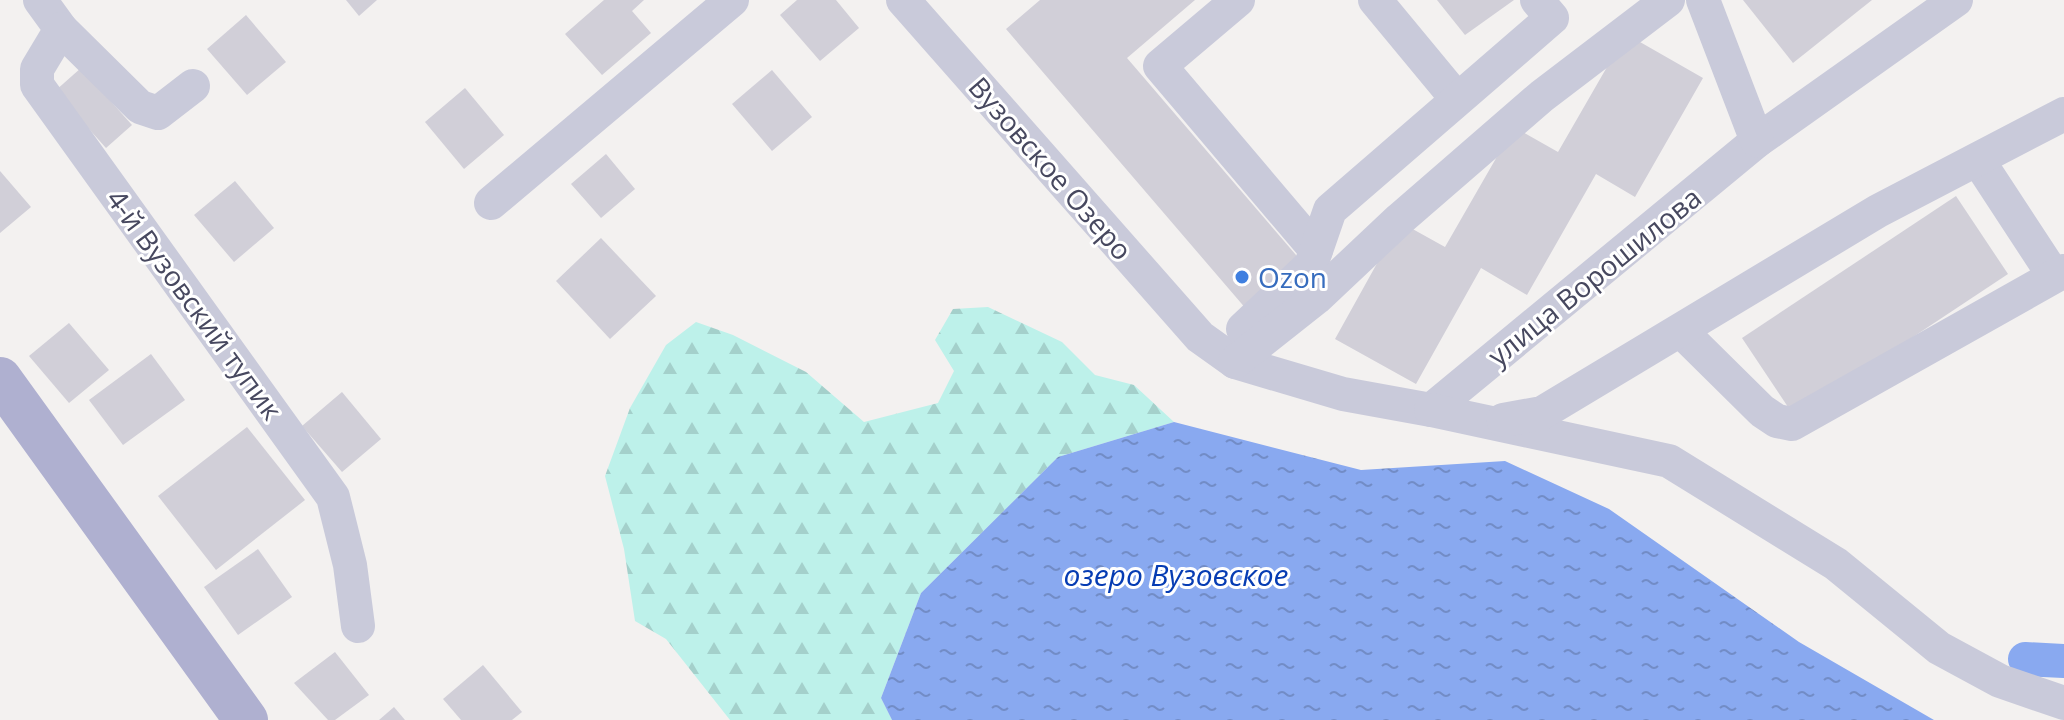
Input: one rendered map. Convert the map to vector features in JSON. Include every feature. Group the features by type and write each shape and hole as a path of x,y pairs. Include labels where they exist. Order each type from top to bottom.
{"main road":[{"path":"0,379 246,720"},
{"path":"0,394 237,720"}],"street":[{"path":"40,0 61,29 140,107 158,113 193,86"},
{"path":"491,203 732,0"},
{"name":"Вузовское Озеро","path":"903,0 1218,350"},
{"path":"1238,0 1160,66 1316,250"},
{"path":"1375,0 1457,99"},
{"path":"1218,350 1296,282 1311,265 1330,210 1552,18 1537,0"},
{"path":"1218,350 1316,298 1400,219 1542,96 1668,0"},
{"path":"1703,0 1757,141"},
{"name":"улица Ворошилова","path":"1431,410 1757,141 1956,0"},
{"name":"4-й Вузовский тупик","path":"61,29 37,69 37,85 333,497 350,565 358,626"},
{"path":"1491,422 1542,413 1682,332 1878,211 2064,114"},
{"path":"1682,332 1762,411 1777,421 1792,424 2059,274 1978,160"},
{"path":"1218,350 1343,394 1669,461 1836,564 1939,648 2000,681 2064,703"}],"green space":[{"path":"988,307 1062,342 1095,375 1134,385 1174,422 1058,457 921,593 881,698 892,720 730,720 666,639 635,621 624,549 605,476 630,408 666,345 696,322 733,335 806,372 864,422 938,403 954,371 935,340 953,309"}],"water":[{"name":"озеро Вузовское","path":"1174,422 1361,470 1505,461 1609,509 1799,642 1934,720 892,720 881,698 921,593 1058,457"}],"building":[{"path":"346,0 377,0 359,16"},
{"path":"604,0 644,0 632,11 651,33 602,75 565,34"},
{"path":"797,0 836,0 859,28 820,61 780,15"},
{"path":"1040,0 1195,0 1127,58 1302,262 1247,310 1006,29"},
{"path":"1437,0 1514,0 1465,35"},
{"path":"1743,0 1872,0 1793,63"},
{"path":"246,15 286,62 247,95 207,49"},
{"path":"1626,34 1703,78 1635,197 1596,174 1527,295 1481,268 1416,384 1335,339 1400,222 1445,247 1514,127 1558,152"},
{"path":"81,68 132,125 106,148 55,91"},
{"path":"772,70 812,117 772,151 732,104"},
{"path":"465,88 504,135 464,169 425,122"},
{"path":"606,154 635,189 601,218 571,184"},
{"path":"0,171 31,207 0,233"},
{"path":"235,181 274,228 234,262 194,215"},
{"path":"1956,196 2008,274 1794,416 1742,338"},
{"path":"601,238 656,296 610,339 556,281"},
{"path":"69,323 109,370 69,403 29,356"},
{"path":"151,354 185,400 123,445 89,400"},
{"path":"342,392 381,439 342,472 302,426"},
{"path":"247,427 305,500 216,570 158,496"},
{"path":"258,549 292,597 238,635 204,587"},
{"path":"335,652 369,695 335,720 328,720 294,683"},
{"path":"483,665 522,712 512,720 461,720 443,699"},
{"path":"394,707 405,720 379,720"}],"waterway":[{"path":"2025,659 2064,661"}],"place":[{"name":"Ozon","path":"1242,277"}]}
